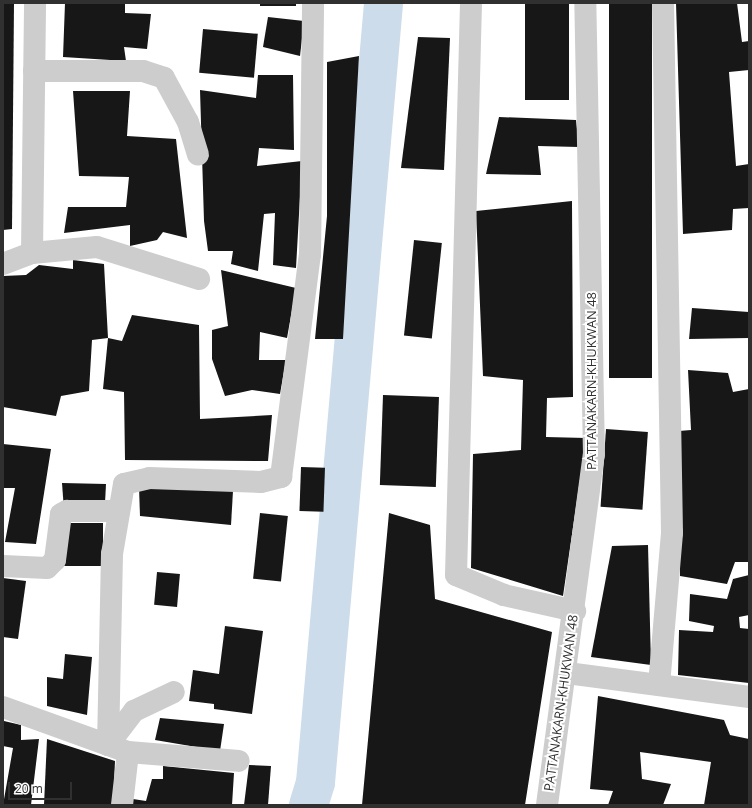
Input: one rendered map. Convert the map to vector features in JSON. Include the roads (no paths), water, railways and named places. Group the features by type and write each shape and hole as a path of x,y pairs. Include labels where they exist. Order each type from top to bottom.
{"street":[{"path":"32,253 35,3"},
{"path":"122,805 118,749 112,554 124,484 133,480 149,478 261,482 281,477 310,255 313,3"},
{"path":"471,3 456,575 504,595 574,611"},
{"name":"PATTANAKARN-KHUKWAN 48","path":"547,805 567,673 594,454 585,3"},
{"path":"659,685 672,533 663,3"},
{"path":"34,71 143,71 164,78 188,122 198,154"},
{"path":"3,264 32,253 97,247 199,280"},
{"path":"3,566 47,568 55,560 61,514 67,511 119,511"},
{"path":"567,673 749,697"},
{"path":"118,749 134,711 174,692"},
{"path":"3,707 118,749 239,762"}],"waterway":[{"path":"308,805 315,782 383,3"}]}
